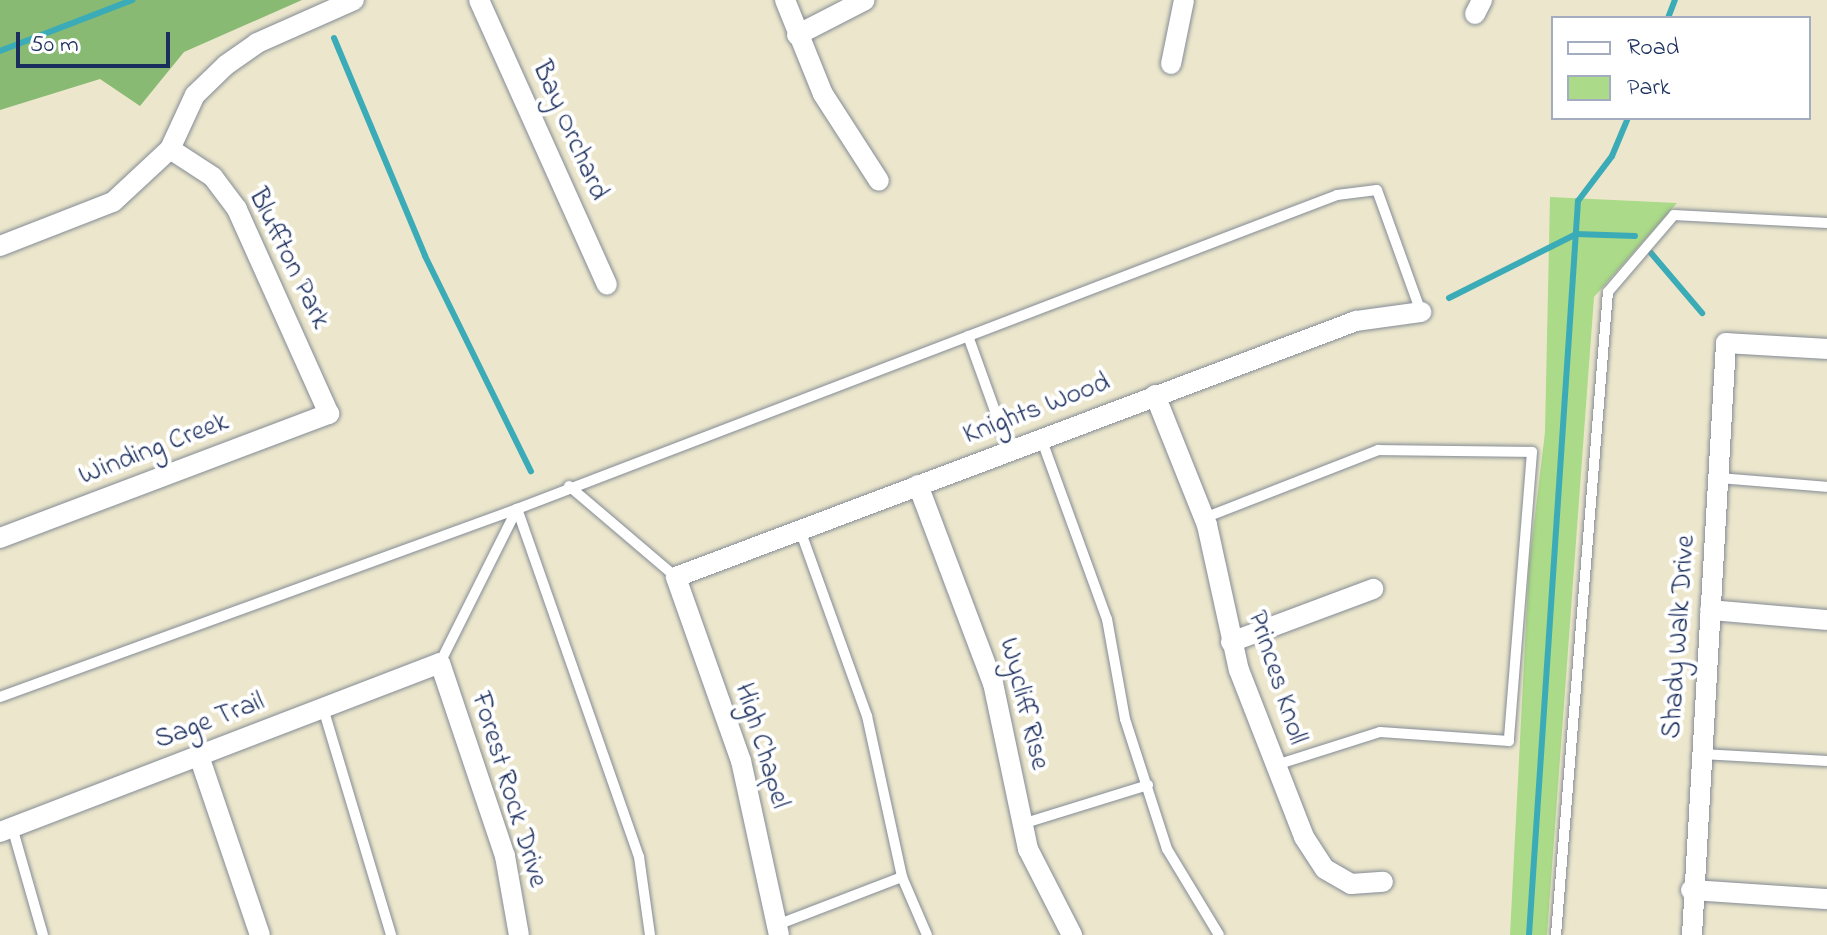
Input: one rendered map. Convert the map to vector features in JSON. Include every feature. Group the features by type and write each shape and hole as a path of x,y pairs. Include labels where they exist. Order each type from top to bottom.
{"street":[{"path":"0,246 85,219 170,149 195,95 226,65 354,0"},
{"name":"Bay Orchard","path":"479,0 607,285"},
{"path":"785,0 797,35 845,134 879,181"},
{"path":"797,35 865,0"},
{"path":"1171,64 1184,0"},
{"name":"Bluffton Park","path":"170,149 213,177 237,209 329,414"},
{"name":"Knights Wood","path":"676,577 1356,321 1421,312"},
{"name":"Shady Walk Drive","path":"1692,935 1691,890 1726,343 1827,349"},
{"name":"Princes Knoll","path":"1155,395 1204,518 1231,642 1304,837 1325,869 1351,884 1383,882"},
{"name":"Winding Creek","path":"0,538 329,414"},
{"name":"Wycliff Rise","path":"918,485 980,640 1036,873 1072,935"},
{"name":"High Chapel","path":"676,577 741,761 778,930"},
{"path":"1231,642 1373,589"},
{"path":"1710,610 1827,620"},
{"name":"Sage Trail","path":"6,830 440,663"},
{"name":"Forest Rock Drive","path":"440,663 505,856 519,935"},
{"path":"199,756 260,935"},
{"path":"1691,890 1827,899"}],"lane":[{"path":"0,697 517,509 569,486 968,336 1224,234 1337,195 1377,190 1421,312"},
{"path":"1556,935 1608,292 1674,215 1827,223"},
{"path":"968,336 1009,450"},
{"path":"1041,438 1107,619 1110,662 1167,849 1219,935"},
{"path":"1204,518 1378,450 1532,452 1509,741 1380,732 1276,765"},
{"path":"1718,478 1827,487"},
{"path":"569,486 676,577"},
{"path":"440,663 517,509"},
{"path":"517,509 639,857 650,935"},
{"path":"800,530 867,716 902,877 927,935"},
{"path":"323,708 391,935"},
{"path":"1700,754 1827,761"},
{"path":"1022,824 1148,785"},
{"path":"6,830 43,935"},
{"path":"778,930 902,877"}],"green space":[{"path":"0,0 302,0 184,52 140,106 100,79 0,110"},
{"path":"1550,197 1677,203 1594,297 1547,935 1510,935 1529,565 1545,432"}],"waterway":[{"path":"0,51 132,0"},
{"path":"1669,16 1675,0"},
{"path":"334,38 425,256 531,471"},
{"path":"1529,935 1578,201 1612,156 1627,120"},
{"path":"1449,298 1576,234 1635,236"},
{"path":"1651,253 1702,313"}]}
